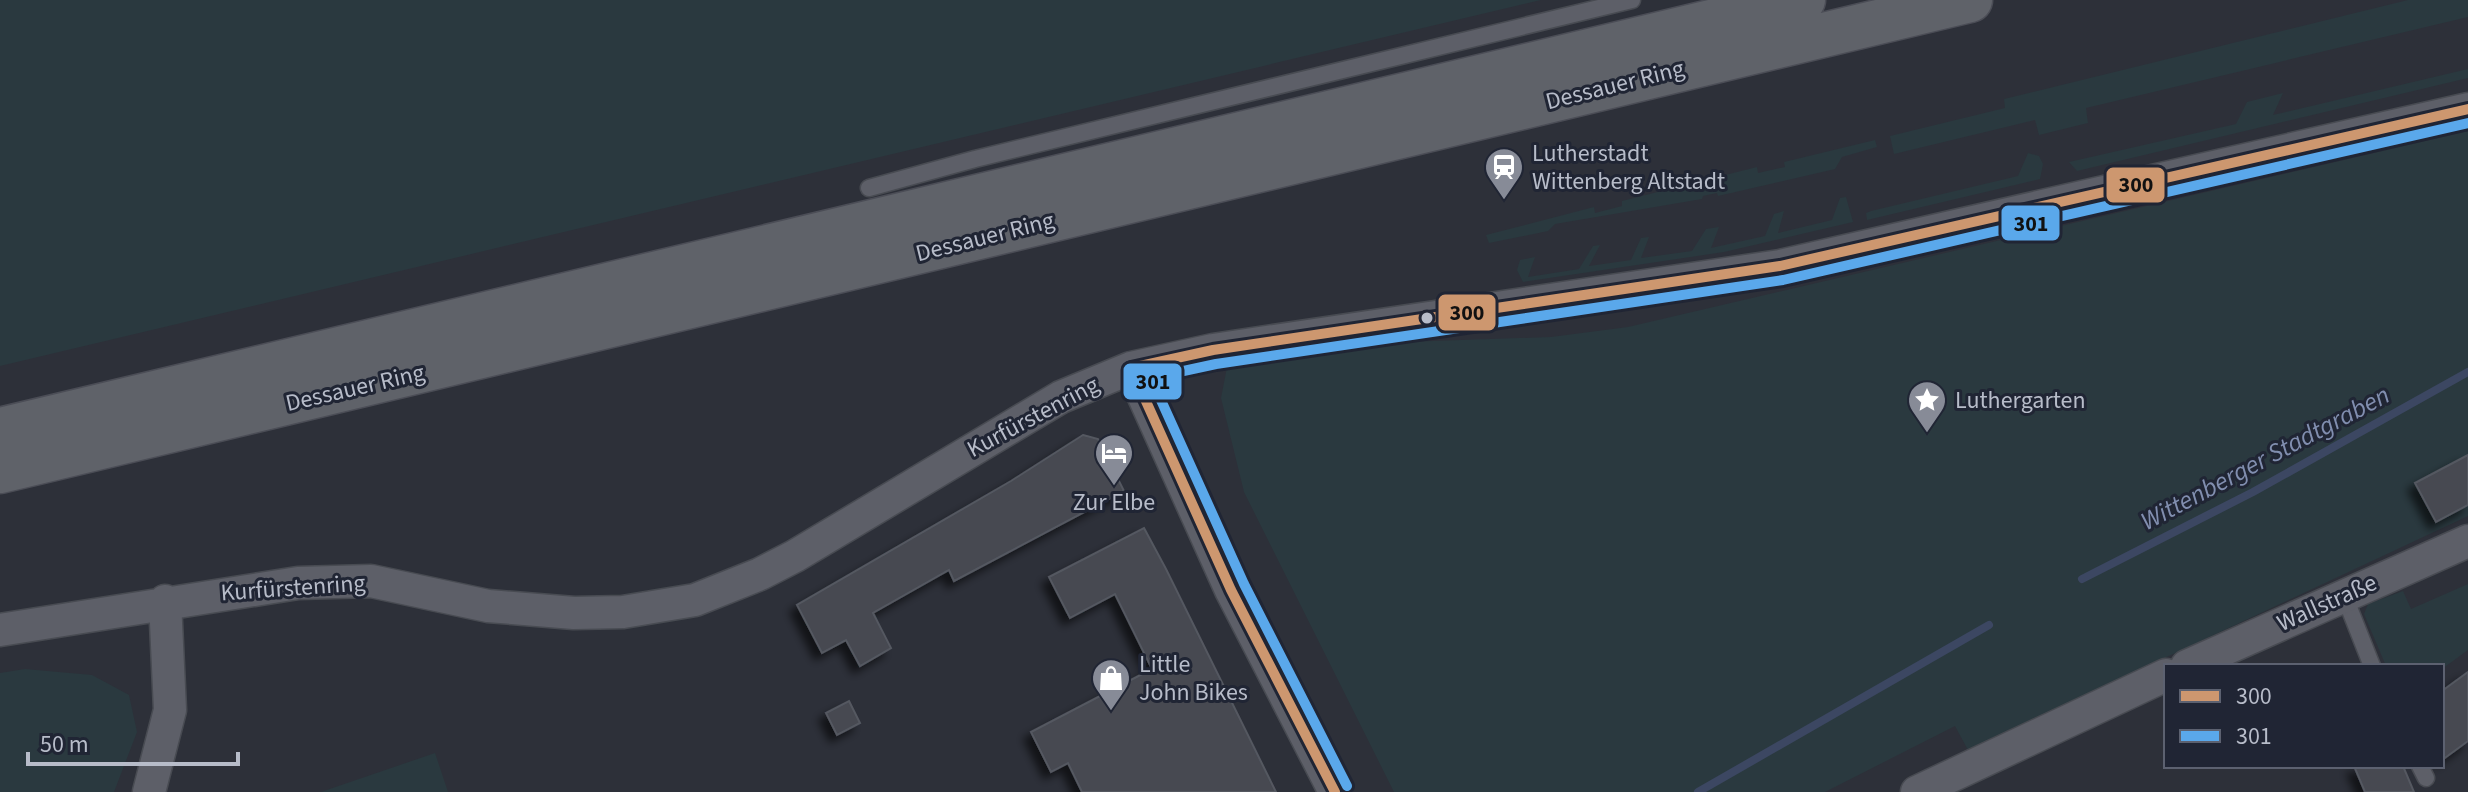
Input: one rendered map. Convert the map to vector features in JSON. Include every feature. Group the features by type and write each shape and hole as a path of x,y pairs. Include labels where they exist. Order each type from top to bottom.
{"main road":[{"name":"Dessauer Ring","path":"0,430 1803,0"},
{"name":"Dessauer Ring","path":"0,471 1970,0"}],"street":[{"name":"Kurfürstenring","path":"0,630 269,586 355,581 523,610 623,612 695,600 760,574 1029,414 1131,368 1213,350 1780,266 2468,109"},
{"path":"1131,368 1231,590 1335,792"},
{"name":"Wallstraße","path":"2191,664 2468,541"},
{"path":"149,792 170,710 170,647 165,601"},
{"path":"1917,792 2164,676"}],"lane":[{"path":"869,188 975,159 1632,0"},
{"path":"2344,595 2371,664"}],"shaded area":[{"path":"0,0 1541,0 0,366"},
{"path":"2408,0 2468,0 2468,17 2086,108 2088,123 2039,135 2035,120 1894,154 1890,136 2005,108 2004,99"},
{"path":"2468,69 2468,78 2077,171 2069,162 2236,124 2247,102 2283,93 2273,115"},
{"path":"2468,131 2468,516 1968,750 1955,726 1825,792 1394,792 1244,492 1221,398 1227,367 1404,342 1551,337 1628,327"},
{"path":"1875,140 1877,147 1842,157 1835,169 1718,196 1717,193 1703,196 1702,199 1555,224 1548,231 1489,243 1486,235 1594,207 1595,213 1622,206 1622,201 1757,167 1758,173 1785,167 1784,162"},
{"path":"2028,153 2039,156 2043,164 2040,179 1867,220 1866,213 1871,211 2018,176"},
{"path":"1846,197 1853,222 1724,252 1523,282 1517,270 1520,260 1535,257 1528,277 1579,269 1593,246 1600,245 1589,266 1631,260 1641,238 1649,237 1641,258 1692,251 1706,229 1719,227 1711,248 1765,236 1774,214 1784,211 1778,233 1832,220 1840,198"},
{"path":"2468,584 2468,650 2444,668 2444,664 2385,664 2364,614 2368,604 2403,591 2411,609"},
{"path":"25,669 92,675 129,695 137,732 114,792 0,792 0,673"},
{"path":"435,753 448,792 321,792"}],"building":[{"path":"1083,435 1098,439 1124,491 954,581 949,570 873,613 891,648 860,666 846,640 822,653 797,605 1011,481"},
{"path":"2468,455 2468,505 2436,522 2415,483"},
{"path":"1144,528 1276,792 1082,792 1068,763 1051,772 1031,732 1152,669 1115,594 1070,618 1049,577"},
{"path":"2468,672 2468,741 2444,759 2444,690"},
{"path":"849,701 860,723 837,735 826,713"},
{"path":"2355,768 2404,768 2414,792 2365,792"}],"waterway":[{"name":"Wittenberger Stadtgraben","path":"2082,579 2253,492 2468,372"},
{"name":"Wittenberger Stadtgraben","path":"1698,792 1989,625"}],"transit line":[{"name":"300","path":"1131,368 1213,350 1780,266 2468,109"},
{"name":"301","path":"1347,786 1244,584 1151,378 1216,364 1783,280 2468,123"},
{"name":"300","path":"1131,368 1231,590 1335,792"}],"place":[{"name":"Lutherstadt Wittenberg Altstadt","path":"1504,201"},
{"name":"Luthergarten","path":"1927,434"},
{"name":"Zur Elbe","path":"1114,487"},
{"name":"Little John Bikes","path":"1111,712"}]}
